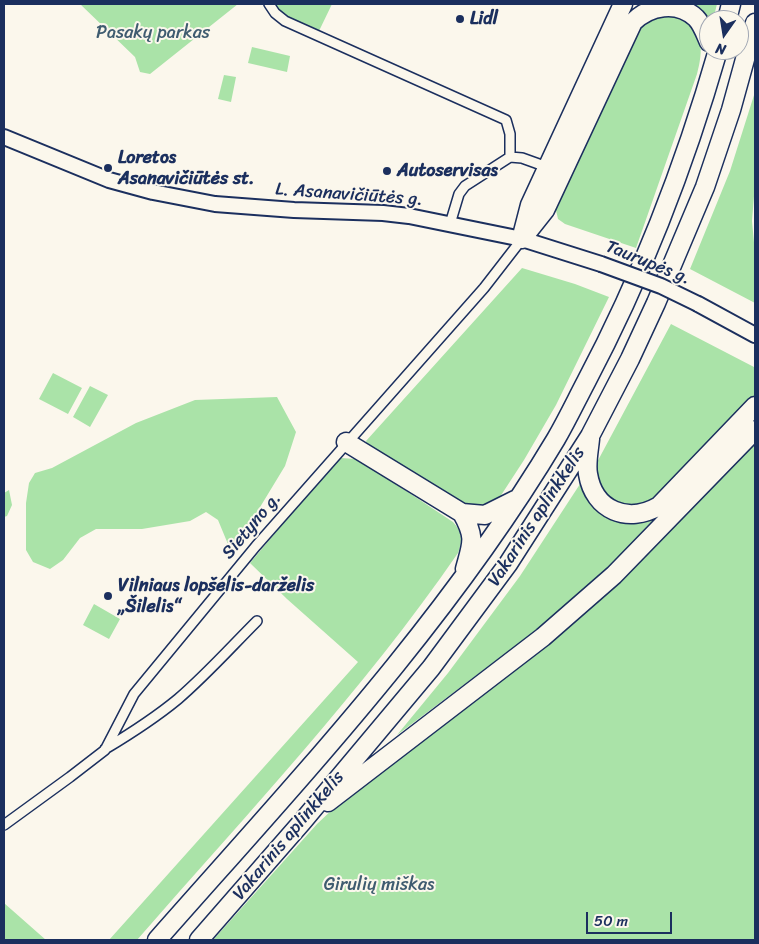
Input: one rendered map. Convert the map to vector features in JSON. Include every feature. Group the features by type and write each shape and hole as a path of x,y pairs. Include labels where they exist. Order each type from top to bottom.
{"highway":[{"path":"522,239 530,205 622,4"},
{"path":"522,239 544,210 633,22 645,11 672,6 680,8 699,22"},
{"name":"Vakarinis aplinkkelis","path":"199,940 302,822 431,668 508,564 590,436 653,311 705,187 732,110 755,23"},
{"name":"Vakarinis aplinkkelis","path":"157,940 301,778 408,650 463,578 557,437 613,331 648,252 704,101 713,60"},
{"path":"590,436 588,472 597,497 612,510 622,514 639,515 659,506 755,406"},
{"path":"302,822 543,636 614,575 755,430"},
{"path":"346,442 462,513 485,515 518,498"},
{"path":"462,513 470,528 472,542 463,578"}],"main road":[{"name":"L. Asanavičiūtės g.","path":"4,137 109,180 152,192 215,204 294,210 383,213 450,224 522,239"},
{"name":"Taurupės g.","path":"522,239 601,264 654,284 698,304 755,335"}],"street":[{"path":"269,4 275,13 285,21 506,120 510,134 510,157"},
{"path":"450,224 459,194 465,186 510,157 522,158 547,167"},
{"name":"Sietyno g.","path":"4,825 105,750 134,694 256,546 484,288 522,239"},
{"path":"105,750 178,700 257,621"}],"green space":[{"name":"Pasakų parkas","path":"80,4 238,4 150,74 140,72 135,57"},
{"path":"274,4 332,4 319,31 288,18"},
{"path":"685,4 717,4 716,10 699,10 699,16"},
{"path":"660,15 679,16 687,21 698,33 699,60 697,74 636,248 565,224 558,219 555,206 642,23"},
{"path":"252,47 290,56 287,72 248,63"},
{"path":"224,75 236,77 231,102 218,99"},
{"path":"755,92 755,184 752,221 755,253 755,303 690,269 730,171"},
{"path":"522,268 575,284 609,297 556,405 524,460 496,503 489,508 472,508 369,449 366,441"},
{"path":"671,324 754,367 755,396 651,502 626,506 612,500 604,493 599,485 595,466"},
{"path":"53,373 82,388 68,414 39,399"},
{"path":"90,386 108,395 90,427 73,417"},
{"path":"277,397 296,432 285,466 251,522 230,549 218,520 206,512 190,521 142,529 96,529 80,538 63,560 50,569 33,562 26,550 26,503 29,483 35,473 52,468 136,423 195,400"},
{"name":"Girulių miškas","path":"755,440 755,940 213,940 317,824 353,790"},
{"path":"341,458 356,459 367,465 453,522 461,536 458,553 344,703 137,940 109,940 358,662 287,599 250,563 332,465"},
{"path":"582,481 591,501 659,515 613,564 542,626 397,735 448,673 520,576"},
{"path":"9,490 12,505 7,516 4,517 4,493"},
{"path":"94,604 120,619 109,639 83,625"},
{"path":"4,903 46,940 4,940"}],"place":[{"name":"Lidl","path":"460,19"},
{"name":"Loretos Asanavičiūtės st.","path":"108,168"},
{"name":"Autoservisas","path":"387,171"},
{"name":"Vilniaus lopšelis-darželis „Šilelis“","path":"108,596"}]}
